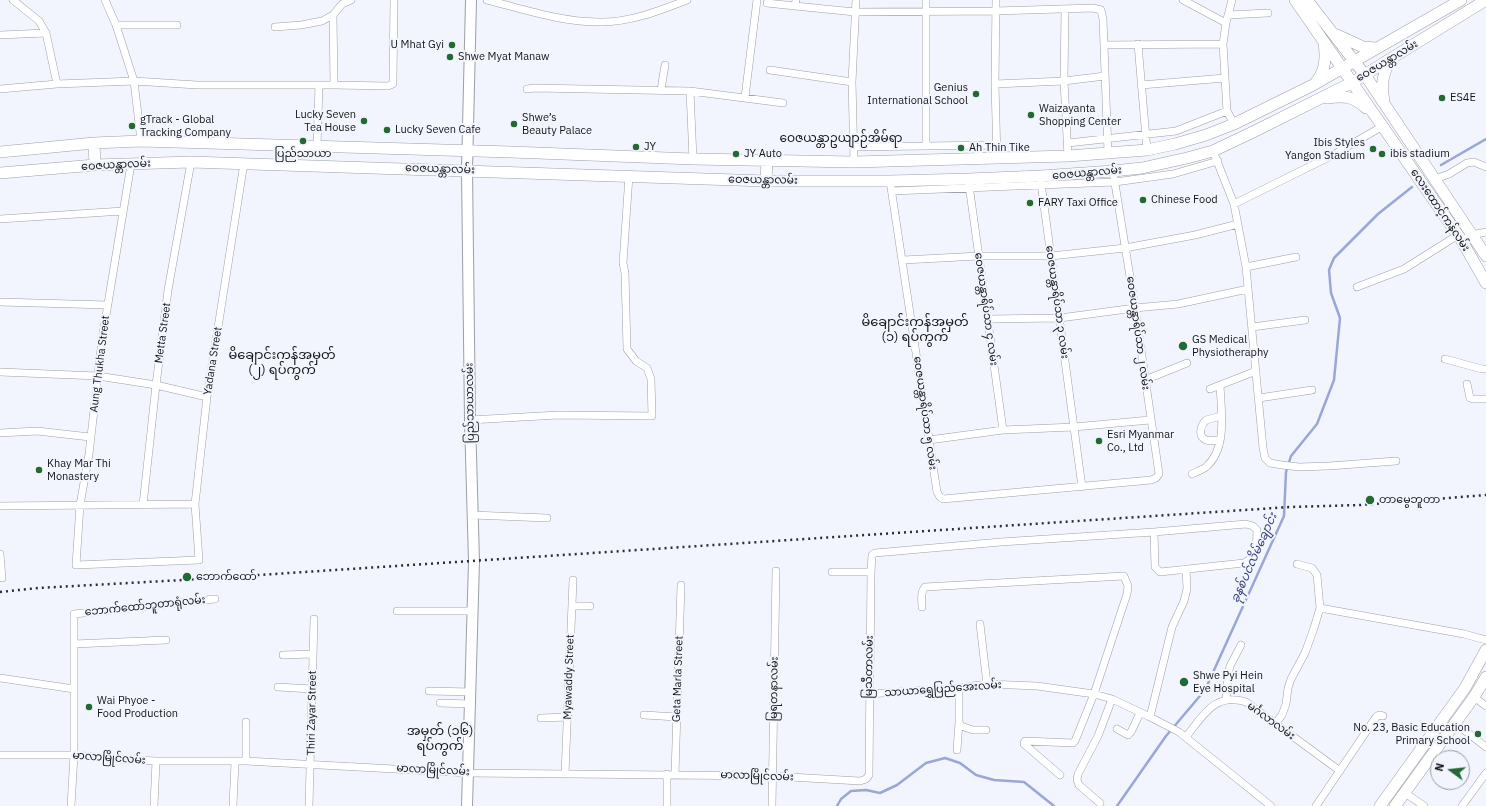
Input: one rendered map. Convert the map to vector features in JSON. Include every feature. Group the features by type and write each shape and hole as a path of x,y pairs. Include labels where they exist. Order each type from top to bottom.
{"main road":[{"name":"လေးထောင့်ကန်လမ်း","path":"1295,0 1460,238 1486,283"},
{"name":"လေးထောင့်ကန်လမ်း","path":"1307,0 1366,75 1486,256"},
{"name":"ဝေဇယန္တာလမ်း","path":"0,152 94,143 141,141 693,159 854,162 1068,156 1143,150 1175,144 1206,135 1234,124 1313,85 1461,0"},
{"name":"ဝေဇယန္တာလမ်း","path":"0,173 95,165 191,162 467,170 891,186 1041,181 1142,168 1213,151 1366,75 1486,0"},
{"path":"1333,32 1363,47 1377,48"},
{"path":"1313,85 1325,63 1324,41"},
{"path":"1387,108 1382,91 1383,78 1389,60"},
{"path":"1319,99 1349,97 1359,101 1381,123"},
{"path":"94,143 95,165"},
{"path":"1142,168 1143,150"},
{"path":"766,181 767,160"},
{"path":"1380,806 1465,688 1486,650"},
{"path":"1395,806 1474,697 1486,677"},
{"path":"1400,779 1407,789"}],"street":[{"path":"13,0 39,21 46,33 58,84"},
{"path":"275,27 301,25 322,21 333,15 342,4 351,0"},
{"path":"0,89 58,84 134,82 198,85 388,86 393,84 394,0"},
{"name":"ပြည်သာယာလမ်း","path":"467,806 474,561 470,420 467,170 471,0"},
{"path":"487,0 572,20 599,22 626,20 670,7 687,0"},
{"path":"745,97 757,0"},
{"path":"854,162 852,82 856,0"},
{"path":"926,0 926,146"},
{"path":"996,0 996,158"},
{"path":"1183,0 1226,24"},
{"path":"1232,0 1222,44 1227,111 1234,124"},
{"path":"108,1 134,82 141,141"},
{"path":"767,3 796,3 855,12 995,11 1093,8 1101,10 1103,19 1108,152"},
{"path":"1065,9 1064,81 1068,156"},
{"path":"1228,15 1268,13"},
{"path":"333,15 334,85"},
{"path":"116,25 177,25"},
{"path":"0,35 46,33"},
{"path":"1138,44 1145,134 1143,150"},
{"path":"1104,45 1222,44"},
{"path":"661,90 665,65"},
{"path":"770,70 852,82"},
{"path":"995,84 1064,81 1105,76"},
{"path":"1141,85 1225,78"},
{"path":"316,146 318,85"},
{"path":"528,90 534,88 690,91 784,103"},
{"path":"690,91 693,159"},
{"path":"1068,142 1176,132 1227,111"},
{"path":"1234,204 1331,156 1381,123"},
{"path":"854,147 996,145"},
{"path":"1213,151 1234,204 1246,267 1265,458 1270,463 1299,467 1396,461"},
{"path":"1041,181 1115,182 1172,174 1218,161"},
{"name":"Metta Street","path":"143,505 168,290 191,162"},
{"path":"1435,178 1449,174 1467,163 1474,162 1486,167"},
{"name":"Yadana Street","path":"76,565 199,560 195,504 207,397 244,163"},
{"name":"Aung Thukha Street","path":"76,565 80,505 108,305 131,164"},
{"name":"ဝေဇယန္တာရိပ်သာ ၂ လမ်း","path":"1082,487 1151,480 1156,478 1158,474 1135,308 1113,171"},
{"path":"470,420 558,415 652,416 652,379 647,368 636,361 628,349 625,273 623,263 629,176"},
{"name":"ဝေဇယန္တာရိပ်သာ ၃ လမ်း","path":"1041,181 1082,487"},
{"name":"ဝေဇယန္တာရိပ်သာ ၄ လမ်း","path":"969,184 1003,430"},
{"name":"ဝေဇယန္တာရိပ်သာ ၅ လမ်း","path":"891,186 937,492 940,497 943,499 1082,487"},
{"path":"0,219 123,211"},
{"path":"903,260 979,256 1051,256 1125,248 1195,235 1238,224"},
{"path":"1357,287 1404,269 1460,238 1486,232"},
{"path":"1246,267 1296,257"},
{"path":"988,320 1060,318 1178,304 1248,289"},
{"path":"0,302 108,305"},
{"path":"1252,327 1305,320"},
{"path":"1445,359 1486,369"},
{"path":"1145,380 1187,363"},
{"path":"1210,389 1256,371"},
{"path":"0,372 98,376 156,385 207,397"},
{"path":"1467,384 1470,398 1486,399"},
{"path":"1192,474 1206,468 1215,454 1220,440 1220,385"},
{"path":"1258,398 1312,390"},
{"path":"1220,440 1207,440 1200,434 1201,428 1206,420 1221,416"},
{"path":"929,440 1003,430 1074,427 1150,420"},
{"path":"0,433 37,431 90,437"},
{"path":"0,506 195,504"},
{"path":"472,515 547,518"},
{"path":"1246,524 1253,526 1257,530 1255,555 1252,559 1244,563 1160,572 1155,567 1154,532 1246,524"},
{"name":"မြသီတာလမ်း","path":"866,780 869,775 868,694 870,572 872,555 1001,542 1154,532"},
{"path":"0,554 2,578"},
{"path":"1275,724 1282,715 1286,704 1291,679 1305,653 1320,608 1317,575 1312,568 1297,564"},
{"path":"1150,717 1172,627 1184,601 1187,589 1186,569"},
{"name":"မြရတနာလမ်း","path":"772,806 776,571"},
{"path":"832,572 870,572"},
{"path":"922,607 923,590 926,587 1124,576 1128,586 1127,594 1094,694 1077,738 1073,743 1025,741 1024,743 1060,775"},
{"name":"Myawaddy Street","path":"565,774 573,580"},
{"name":"Geta Marla Street","path":"676,774 681,585"},
{"name":"ဘောက်ထော်ဘူတာရုံလမ်း","path":"71,806 74,755 73,617 77,613 215,599"},
{"path":"572,606 590,606"},
{"path":"1320,608 1464,634 1486,640"},
{"path":"398,611 472,611"},
{"name":"Thiri Zayar Street","path":"309,806 314,619"},
{"path":"980,624 987,684"},
{"path":"74,644 166,640"},
{"path":"1186,737 1213,704 1226,700 1230,666 1241,645"},
{"path":"283,654 312,654"},
{"path":"0,678 74,689"},
{"name":"သာယာရွှေပြည်အေးလမ်း","path":"868,694 960,688 987,684 1037,686 1094,694 1112,700 1179,732 1271,806"},
{"path":"278,687 312,689"},
{"path":"958,750 960,688"},
{"path":"429,691 470,692"},
{"path":"1474,697 1486,706"},
{"name":"မင်္ဂလာလမ်း","path":"1226,700 1237,699 1246,702 1340,771"},
{"path":"1100,803 1079,785 1077,780 1078,774 1098,736 1112,700"},
{"path":"440,703 470,704"},
{"path":"1117,729 1128,735 1140,713"},
{"path":"644,715 677,716"},
{"path":"1316,806 1376,717 1379,715 1383,716"},
{"path":"541,718 568,717"},
{"path":"246,722 246,761"},
{"path":"959,722 961,726 973,730 986,730"},
{"path":"1455,723 1486,747"},
{"path":"1432,733 1444,737"},
{"name":"မာလာမြိုင်လမ်း","path":"0,755 74,755 156,761 246,761 468,773 676,774 866,780"},
{"path":"154,806 156,761"},
{"path":"233,806 235,762"},
{"path":"1462,806 1486,773"},
{"path":"667,774 667,806"},
{"path":"1407,789 1424,806"}],"waterway":[{"name":"ခုနစ်ပင်လိမ်ချောင်း","path":"1441,165 1486,139"},
{"name":"ခုနစ်ပင်လိမ်ချောင်း","path":"1117,806 1166,736 1205,690 1284,516 1286,472 1291,456 1317,424 1334,380 1340,318 1331,293 1329,270 1334,258 1378,214 1412,187"},
{"name":"ခုနစ်ပင်လိမ်ချောင်း","path":"837,806 841,799 851,791 866,790 880,793 897,785 926,763 945,758 960,763 976,775 994,780 1024,782 1054,806"}],"railway":[{"path":"0,592 38,588 183,580 1290,507 1360,505 1486,495"}],"place":[{"name":"U Mhat Gyi","path":"452,45"},
{"name":"Shwe Myat Manaw","path":"450,57"},
{"name":"Genius International School","path":"976,94"},
{"name":"ES4E","path":"1442,98"},
{"name":"Waizayanta Shopping Center","path":"1031,115"},
{"name":"Lucky Seven Tea House","path":"364,121"},
{"name":"Shwe’s Beauty Palace","path":"514,124"},
{"name":"gTrack - Global Tracking Company","path":"132,126"},
{"name":"Lucky Seven Cafe","path":"387,130"},
{"name":"ပြည်သာယာ","path":"303,141"},
{"name":"JY","path":"636,147"},
{"name":"Ah Thin Tike","path":"961,148"},
{"name":"Ibis Styles Yangon Stadium","path":"1373,149"},
{"name":"JY Auto","path":"736,154"},
{"name":"ibis stadium","path":"1382,154"},
{"name":"Chinese Food","path":"1143,200"},
{"name":"FARY Taxi Office","path":"1030,203"},
{"name":"GS Medical Physiotheraphy","path":"1183,346"},
{"name":"Esri Myanmar Co., Ltd","path":"1099,441"},
{"name":"Khay Mar Thi Monastery","path":"39,470"},
{"name":"တာမွေဘူတာ","path":"1370,500"},
{"name":"ဘောက်ထော်","path":"187,577"},
{"name":"Shwe Pyi Hein Eye Hospital","path":"1184,682"},
{"name":"Wai Phyoe - Food Production","path":"89,707"},
{"name":"No. 23, Basic Education Primary School","path":"1478,734"}],"district":[{"name":"ဝေဇယန္တာဥယျာဉ်အိမ်ရာ","path":"841,139"},
{"name":"မိချောင်းကန်အမှတ် (၁) ရပ်ကွက်","path":"915,330"},
{"name":"မိချောင်းကန်အမှတ် (၂) ရပ်ကွက်","path":"282,362"},
{"name":"အမှတ် (၁၆) ရပ်ကွက်","path":"440,738"}]}
